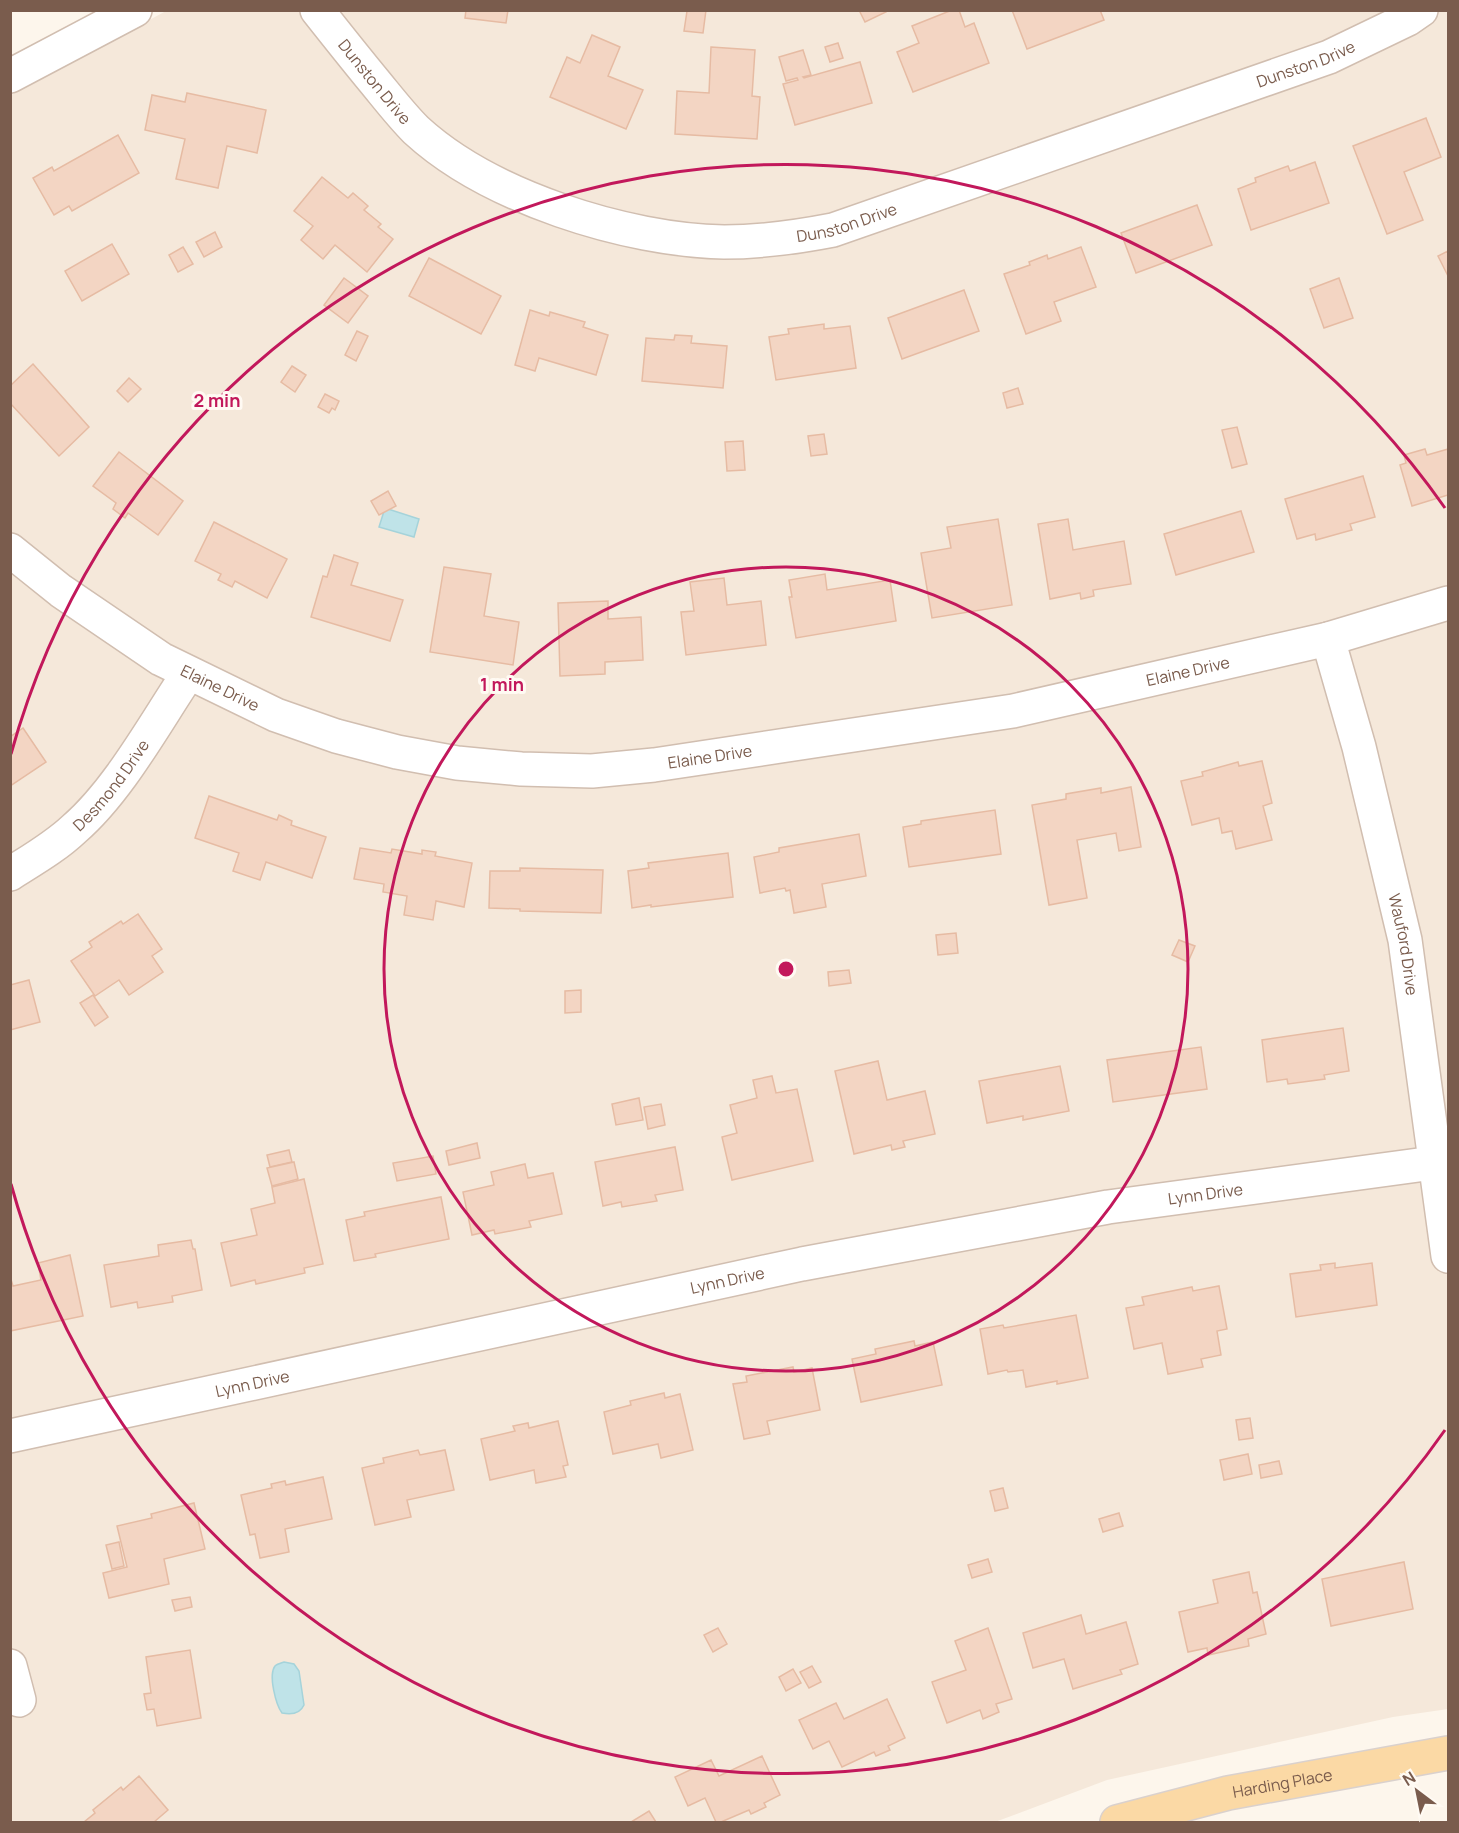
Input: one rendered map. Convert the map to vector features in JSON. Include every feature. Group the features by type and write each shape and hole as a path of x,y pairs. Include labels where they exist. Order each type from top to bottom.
{"main road":[{"name":"Harding Place","path":"1116,1822 1228,1793 1449,1753"}],"street":[{"path":"10,76 135,10"},
{"name":"Dunston Drive","path":"317,10 396,109 417,130 449,155 503,187 613,227 686,239 724,242 799,237 833,230 1329,57 1408,19 1421,10"},
{"name":"Elaine Drive","path":"10,550 70,597 161,659 188,674 276,714 336,736 397,752 458,764 521,769 592,771 654,765 1013,711 1328,639 1449,603"},
{"name":"Wauford Drive","path":"1328,639 1359,747 1405,940 1442,1162 1449,1256"},
{"name":"Desmond Drive","path":"10,874 51,848 75,829 95,808 112,788 188,674"},
{"name":"Lynn Drive","path":"10,1436 802,1264 1108,1207 1442,1162"},
{"path":"10,1666 19,1701"}],"shaded area":[{"path":"166,11 1448,11 1448,1709 1393,1717 1107,1780 995,1822 11,1822 11,95"}],"water":[{"path":"385,508 419,519 414,537 379,527"},
{"path":"284,1662 294,1664 299,1671 304,1705 298,1712 292,1714 282,1713 274,1690 273,1670 276,1665"}],"building":[{"path":"466,10 508,10 506,23 465,18"},
{"path":"681,10 706,10 703,33 684,31 687,11"},
{"path":"859,10 885,10 886,12 865,22"},
{"path":"952,10 959,10 965,27 974,23 989,63 913,92 897,52 919,43 912,26"},
{"path":"1012,10 1100,10 1104,20 1027,49"},
{"path":"592,35 620,47 608,76 643,90 626,129 550,97 567,57 580,63"},
{"path":"838,43 843,58 830,62 825,47"},
{"path":"711,47 755,50 752,96 760,97 757,139 675,134 677,91 709,93"},
{"path":"803,50 811,75 804,78 860,62 872,103 795,125 783,84 798,80 797,78 786,81 779,57"},
{"path":"187,93 266,110 257,153 227,146 218,188 176,179 185,139 145,130 152,95 185,102"},
{"path":"1426,118 1441,157 1404,172 1423,220 1387,234 1353,146"},
{"path":"118,135 139,173 72,211 69,206 54,215 33,178 52,167 54,171"},
{"path":"1315,162 1329,203 1251,230 1238,189 1256,182 1255,178 1288,166 1290,171"},
{"path":"322,177 348,198 353,193 368,206 364,210 381,224 378,227 393,239 367,272 335,245 323,259 301,240 313,226 294,211"},
{"path":"1197,205 1212,245 1136,273 1121,233"},
{"path":"215,232 222,247 204,257 196,242"},
{"path":"112,244 129,274 82,301 65,271"},
{"path":"183,247 193,264 178,272 169,255"},
{"path":"1081,247 1096,287 1054,302 1061,321 1026,334 1004,274 1030,265 1029,262 1047,255 1048,259"},
{"path":"1448,251 1448,276 1438,256"},
{"path":"429,258 501,296 481,334 409,296"},
{"path":"344,278 368,296 348,323 324,305"},
{"path":"1339,278 1353,318 1324,328 1310,289"},
{"path":"964,290 979,331 902,359 888,318"},
{"path":"530,310 549,316 550,312 585,322 583,327 608,335 596,375 539,358 535,371 515,365"},
{"path":"824,324 824,329 850,326 856,368 776,380 769,337 789,334 788,329"},
{"path":"357,331 368,336 356,361 345,355"},
{"path":"675,335 692,336 691,343 727,346 723,388 642,381 646,338 674,340"},
{"path":"33,364 89,427 59,456 10,403 10,386"},
{"path":"292,366 306,375 295,392 281,382"},
{"path":"129,378 141,389 128,402 117,391"},
{"path":"1018,388 1023,404 1007,408 1003,393"},
{"path":"325,394 339,401 335,410 332,408 329,413 318,407"},
{"path":"1237,427 1247,464 1232,468 1222,430"},
{"path":"824,434 827,454 811,456 808,436"},
{"path":"743,441 745,470 727,471 725,442"},
{"path":"1425,449 1427,455 1448,449 1448,495 1412,506 1400,465 1406,463 1404,455"},
{"path":"119,452 183,501 158,535 128,513 125,518 113,509 116,503 93,486"},
{"path":"1363,476 1375,517 1350,524 1352,530 1316,540 1315,534 1297,539 1285,499"},
{"path":"388,491 396,506 379,515 371,501"},
{"path":"1241,511 1254,552 1176,575 1164,534"},
{"path":"998,519 1012,605 932,618 921,553 951,548 947,527"},
{"path":"1068,519 1073,550 1124,541 1131,584 1093,590 1094,596 1081,599 1080,593 1050,599 1038,524"},
{"path":"214,522 287,559 267,598 235,581 232,587 218,580 221,574 195,561"},
{"path":"334,555 358,563 351,585 403,600 390,641 311,617 323,576 327,577"},
{"path":"444,567 491,574 484,616 519,622 513,665 430,652"},
{"path":"825,574 827,590 890,580 896,621 796,638 789,597 792,597 789,580"},
{"path":"724,578 727,605 761,601 766,645 686,655 681,612 694,611 690,582"},
{"path":"608,601 608,619 641,617 643,660 605,662 605,674 560,676 558,603"},
{"path":"23,728 46,762 10,786 10,737"},
{"path":"1262,761 1272,803 1263,806 1272,840 1236,849 1232,831 1222,833 1219,818 1192,825 1181,781 1203,776 1202,772 1238,762 1239,766"},
{"path":"1131,787 1141,847 1119,851 1116,833 1077,840 1087,898 1049,905 1032,805 1066,799 1066,794 1101,788 1101,793"},
{"path":"209,796 277,820 279,815 292,821 291,825 326,837 312,878 266,862 260,880 233,871 239,853 195,838"},
{"path":"995,810 1001,854 909,867 903,827 921,824 921,821"},
{"path":"859,834 866,876 822,884 826,907 794,913 790,890 786,891 785,888 760,893 754,857 779,852 779,848"},
{"path":"360,848 391,853 392,849 422,854 422,850 436,852 435,856 472,863 464,907 436,901 433,920 404,915 407,896 383,892 384,884 354,879"},
{"path":"728,853 733,897 632,908 628,871 649,868 648,863"},
{"path":"520,868 603,870 601,913 489,908 490,871 520,871"},
{"path":"138,914 162,949 152,956 163,972 129,995 119,980 95,996 71,961 92,947 89,942 121,921 123,924"},
{"path":"956,933 958,953 938,955 936,935"},
{"path":"1179,940 1195,946 1188,962 1172,955"},
{"path":"849,970 851,983 829,986 828,972"},
{"path":"29,980 40,1022 10,1030 10,985"},
{"path":"581,990 581,1012 565,1013 565,991"},
{"path":"93,995 108,1017 95,1026 80,1003"},
{"path":"1343,1028 1349,1071 1324,1075 1325,1079 1288,1084 1287,1079 1267,1082 1262,1040"},
{"path":"1201,1047 1207,1089 1113,1102 1107,1060"},
{"path":"878,1061 887,1100 925,1091 935,1134 903,1141 905,1147 892,1150 891,1145 854,1154 835,1071"},
{"path":"1060,1066 1069,1111 1023,1120 1023,1116 987,1123 979,1081"},
{"path":"772,1076 776,1093 797,1089 813,1161 732,1180 722,1137 737,1133 730,1105 757,1098 753,1080"},
{"path":"639,1098 643,1120 616,1125 612,1104"},
{"path":"661,1104 665,1125 648,1129 644,1107"},
{"path":"477,1143 480,1158 449,1165 446,1151"},
{"path":"675,1147 683,1190 655,1195 657,1201 622,1207 621,1202 603,1206 595,1162"},
{"path":"289,1150 292,1162 270,1167 267,1155"},
{"path":"433,1156 436,1174 397,1181 393,1163"},
{"path":"294,1162 298,1179 272,1186 267,1168"},
{"path":"525,1164 528,1178 553,1173 562,1214 529,1221 531,1227 495,1234 494,1230 472,1235 463,1192 494,1185 491,1172"},
{"path":"304,1179 323,1264 304,1268 305,1273 256,1284 255,1280 231,1286 221,1243 257,1235 251,1209 275,1203 272,1187"},
{"path":"441,1197 449,1239 375,1254 376,1257 354,1261 346,1220 365,1216 364,1212"},
{"path":"191,1240 193,1249 195,1249 202,1290 172,1296 173,1302 138,1308 137,1302 111,1307 104,1265 159,1256 158,1245"},
{"path":"70,1255 83,1316 10,1331 10,1276 13,1286 41,1280 38,1263"},
{"path":"1335,1263 1335,1268 1372,1263 1377,1305 1296,1317 1290,1274 1321,1270 1320,1265"},
{"path":"1219,1286 1227,1329 1217,1331 1221,1355 1201,1359 1203,1367 1168,1374 1162,1343 1134,1349 1126,1308 1144,1305 1142,1297 1192,1287 1193,1291"},
{"path":"1076,1315 1088,1378 1026,1387 1023,1370 1008,1372 1007,1370 988,1374 980,1329 1003,1325 1004,1328"},
{"path":"914,1341 915,1346 933,1342 942,1385 861,1402 852,1359 876,1354 875,1349"},
{"path":"793,1367 794,1372 812,1368 820,1410 767,1421 770,1434 744,1439 733,1384 747,1382 746,1376"},
{"path":"664,1393 665,1398 680,1394 693,1450 661,1458 658,1444 613,1454 604,1412 631,1405 630,1401"},
{"path":"1250,1418 1253,1438 1239,1440 1236,1420"},
{"path":"558,1421 568,1465 563,1466 566,1477 536,1483 534,1470 490,1480 481,1439 515,1431 513,1426 528,1423 529,1428"},
{"path":"418,1450 420,1455 445,1450 454,1490 407,1500 411,1517 375,1525 362,1468 384,1463 383,1458"},
{"path":"1248,1454 1252,1474 1224,1480 1220,1460"},
{"path":"1279,1461 1282,1474 1261,1478 1259,1465"},
{"path":"323,1477 332,1519 285,1529 289,1552 260,1558 255,1534 250,1535 241,1495 272,1488 271,1484 285,1481 286,1485"},
{"path":"1003,1488 1008,1508 995,1511 990,1491"},
{"path":"194,1503 205,1549 164,1559 169,1584 109,1598 103,1573 127,1567 117,1526 152,1518 151,1514"},
{"path":"1119,1513 1123,1526 1103,1532 1099,1519"},
{"path":"119,1542 124,1566 112,1569 106,1545"},
{"path":"988,1559 992,1572 972,1578 968,1565"},
{"path":"1404,1562 1413,1609 1331,1626 1322,1579"},
{"path":"1249,1572 1253,1593 1257,1592 1266,1634 1248,1639 1249,1646 1208,1655 1207,1648 1188,1652 1179,1612 1218,1603 1213,1580"},
{"path":"190,1597 192,1607 175,1611 172,1600"},
{"path":"1081,1615 1086,1634 1126,1622 1138,1664 1120,1670 1122,1674 1073,1689 1064,1659 1033,1668 1023,1633"},
{"path":"718,1628 727,1644 713,1652 704,1635"},
{"path":"988,1628 1012,1699 996,1704 999,1712 983,1719 980,1710 947,1723 932,1682 966,1670 955,1641"},
{"path":"190,1650 201,1718 157,1726 154,1709 147,1710 144,1694 151,1693 146,1657"},
{"path":"812,1666 821,1682 809,1688 800,1672"},
{"path":"793,1669 801,1683 786,1691 779,1677"},
{"path":"887,1699 905,1738 888,1746 890,1750 876,1756 874,1752 842,1767 829,1741 813,1749 799,1720 836,1703 844,1719"},
{"path":"762,1756 780,1795 764,1803 766,1807 751,1814 749,1810 721,1822 716,1822 705,1798 688,1806 675,1777 711,1760 719,1776"},
{"path":"139,1776 168,1810 154,1822 84,1822 95,1813 93,1810 121,1787 123,1790"},
{"path":"649,1811 656,1822 631,1822"}]}
